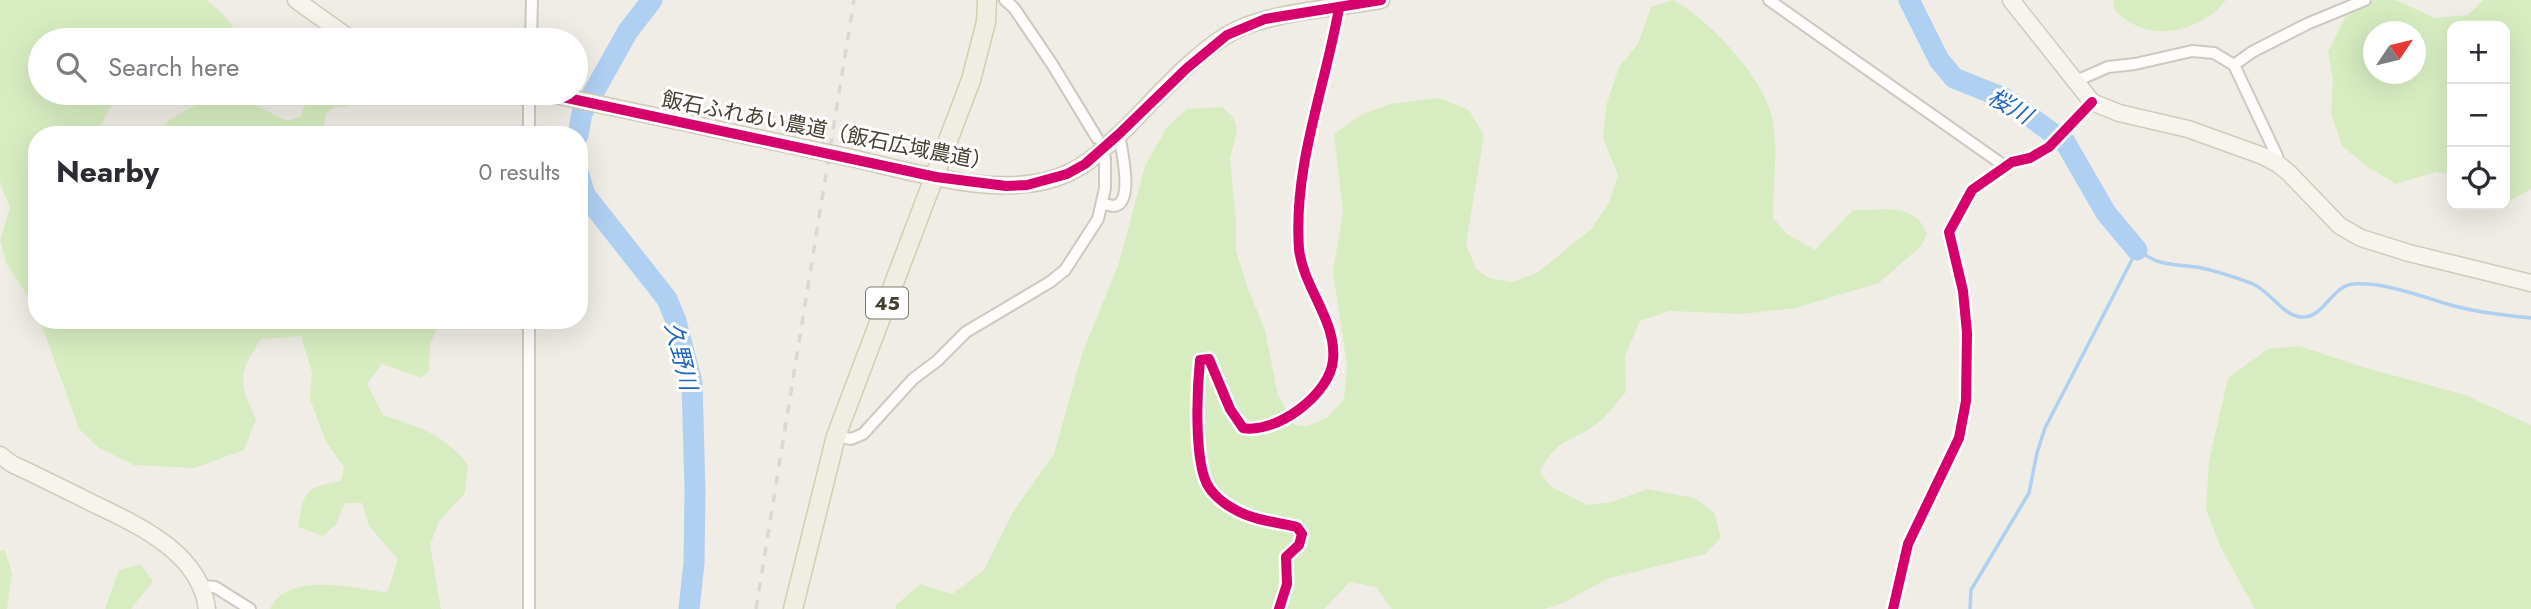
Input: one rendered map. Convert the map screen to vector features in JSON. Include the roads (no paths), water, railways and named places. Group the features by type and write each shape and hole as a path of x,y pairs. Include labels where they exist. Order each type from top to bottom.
{"main road":[{"name":"45","path":"793,609 836,436 971,80 986,22 987,0"}],"street":[{"path":"296,0 335,28"},
{"path":"531,28 532,0"},
{"path":"1005,0 1052,64 1097,138"},
{"name":"飯石ふれあい農道（飯石広域農道）","path":"588,102 936,177 1006,186 1027,185 1067,174 1085,164 1119,135 1187,68 1227,35 1265,19 1381,0"},
{"path":"1769,0 2006,167"},
{"path":"2011,0 2092,102 2119,113 2188,129 2263,156 2278,164 2340,226 2361,238 2409,253 2531,282"},
{"path":"2234,65 2252,52 2307,24 2365,0"},
{"path":"1279,609 1287,584 1286,557 1298,545 1302,534 1297,527 1237,511 1221,500 1207,484 1200,455 1200,359 1209,359 1230,409 1243,428 1254,430 1277,424 1310,401 1327,378 1333,361 1332,348 1327,325 1306,277 1300,250 1300,195 1304,157 1339,8"},
{"path":"2076,82 2108,67 2135,64 2192,51 2214,53 2234,65 2277,156 2278,164"},
{"path":"1893,609 1909,544 1959,438 1966,401 1967,333 1963,291 1949,232 1972,190 2018,160 2041,153 2056,141 2092,102"},
{"path":"529,126 530,105"},
{"path":"1103,204 1115,206 1125,195 1126,176 1119,135"},
{"path":"836,436 851,439 863,434 913,379 937,361 966,332 1051,282 1065,270 1098,219 1103,204 1105,158"},
{"path":"529,329 529,609"},
{"path":"0,455 12,464 142,527 171,548 202,586 207,609"},
{"path":"202,586 215,587 250,609"}],"waterway":[{"name":"久野川","path":"588,102 628,31 652,0"},
{"name":"桜川","path":"1909,0 1939,60 1954,78 2004,98 2065,142 2106,213 2137,250"},
{"name":"久野川","path":"580,126 586,105"},
{"name":"久野川","path":"588,199 667,299 676,321 692,383 695,490 694,563 689,609"},
{"path":"1970,609 1971,590 2029,493 2045,428 2137,250 2160,262 2197,267 2253,284 2282,308 2301,317 2316,313 2345,286 2365,284 2401,290 2468,309 2531,318"}],"railway":[{"path":"756,609 854,0"}]}
